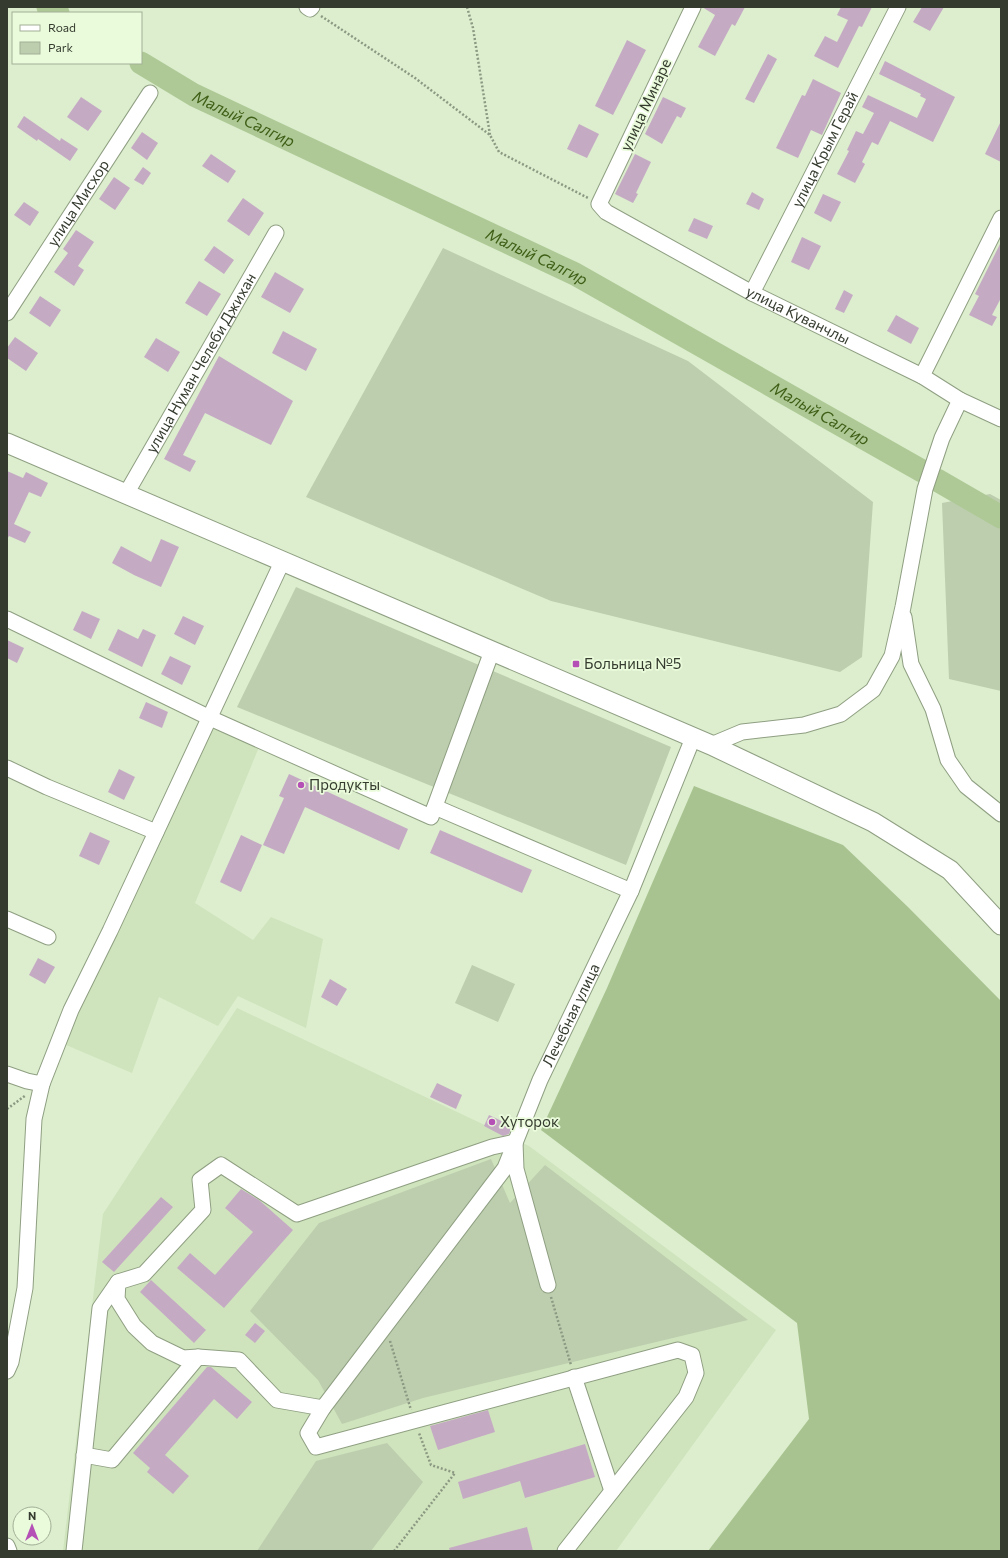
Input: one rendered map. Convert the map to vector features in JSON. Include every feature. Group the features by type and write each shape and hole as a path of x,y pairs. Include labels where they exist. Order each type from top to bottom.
{"main road":[{"path":"7,443 711,745 873,822 950,870 1001,925"}],"street":[{"name":"улица Минаре","path":"599,204 693,7"},
{"name":"улица Крым Герай","path":"752,293 898,7"},
{"name":"улица Мисхор","path":"7,313 150,93"},
{"name":"улица Куванчлы","path":"599,204 606,212 752,293 922,376 960,400 1001,419"},
{"path":"922,376 1001,218"},
{"name":"улица Нуман Челеби Джихан","path":"126,494 276,233"},
{"path":"711,745 742,732 804,725 841,714 873,690 892,656 903,608 925,489 942,438 960,400"},
{"path":"7,1371 11,1362 25,1288 34,1119 42,1084 71,1010 210,718 282,560"},
{"path":"903,608 910,664 934,709 948,760 966,786 1001,814"},
{"path":"7,619 210,718 433,812 631,891"},
{"path":"433,812 492,651"},
{"name":"Лечебная улица","path":"414,1420 316,1447 308,1433 323,1408 505,1168 540,1080 631,891 693,738"},
{"path":"7,768 46,787 156,832"},
{"path":"7,919 48,938"},
{"path":"7,1074 27,1081 42,1084"},
{"path":"74,1551 100,1308 118,1282 144,1274 203,1210 200,1180 221,1165 297,1214 492,1147 515,1142 516,1169 548,1285"},
{"path":"118,1282 117,1299 134,1326 152,1343 183,1358 198,1357 239,1360 277,1400 323,1408"},
{"path":"414,1420 678,1350 692,1355 696,1373 686,1397 565,1551"},
{"path":"84,1455 112,1460 198,1357"},
{"path":"574,1377 612,1491"},
{"path":"7,1546 9,1551"}],"path":[{"path":"467,7 473,28 490,136 499,152 599,204"},
{"path":"310,8 415,78 490,136"},
{"path":"548,1285 574,1377"},
{"path":"386,1326 414,1420 431,1465 455,1473 394,1551"}],"shaded area":[{"path":"212,724 259,747 195,903 253,940 271,917 323,939 306,1028 238,996 218,1026 159,997 132,1073 59,1042"},
{"path":"694,786 843,845 908,907 1001,1001 1001,1551 708,1551 809,1419 797,1323 541,1130 607,988"},
{"path":"237,1008 529,1146 776,1330 616,1551 63,1551 103,1214"}],"green space":[{"path":"443,248 688,361 873,502 862,657 840,672 551,601 306,497"},
{"path":"990,494 1001,500 1001,691 949,679 942,503"},
{"path":"296,587 671,747 626,865 237,707"},
{"path":"472,965 515,984 498,1022 455,1003"},
{"path":"491,1159 510,1203 545,1165 748,1320 423,1398 342,1424 318,1380 250,1311 319,1223"},
{"path":"387,1443 423,1482 371,1551 257,1551 316,1461"}],"building":[{"path":"702,7 745,7 735,26 732,24 715,56 698,47 715,15"},
{"path":"841,7 872,7 862,27 859,26 838,68 814,56 825,36 837,42 848,20 837,15"},
{"path":"922,7 944,7 930,31 913,22"},
{"path":"627,40 646,50 613,115 595,106"},
{"path":"768,54 777,59 754,103 745,99"},
{"path":"885,61 955,97 933,142 890,121 878,145 872,142 862,162 865,164 855,183 837,174 849,151 847,150 856,131 863,134 874,113 862,107 868,95 917,118 926,99 920,96 921,94 879,74"},
{"path":"813,79 841,93 822,135 811,130 798,158 776,148 802,95 805,96"},
{"path":"81,97 102,111 88,131 67,117"},
{"path":"663,97 686,108 681,118 677,116 662,144 645,134"},
{"path":"24,116 60,141 61,138 78,149 70,161 38,139 37,141 17,127"},
{"path":"1001,121 1001,162 985,154"},
{"path":"579,124 599,134 587,158 567,149"},
{"path":"142,132 158,143 147,160 131,148"},
{"path":"211,154 236,171 228,183 202,166"},
{"path":"635,154 651,162 636,193 638,194 633,203 615,194"},
{"path":"143,167 151,173 143,185 134,180"},
{"path":"114,177 130,188 115,210 99,199"},
{"path":"752,192 764,199 759,210 746,204"},
{"path":"823,194 841,202 831,222 814,213"},
{"path":"243,198 264,213 249,236 227,221"},
{"path":"24,202 39,212 30,226 14,215"},
{"path":"694,218 713,226 707,239 688,231"},
{"path":"76,230 94,242 78,266 84,270 74,286 54,272 68,253 63,249"},
{"path":"802,237 821,246 809,270 791,262"},
{"path":"1001,242 1001,298 992,315 997,317 992,326 969,315 979,296 975,294"},
{"path":"214,246 234,260 224,274 204,260"},
{"path":"275,272 304,289 290,313 261,297"},
{"path":"199,281 221,294 207,316 185,303"},
{"path":"844,290 853,295 844,313 835,309"},
{"path":"40,296 61,310 50,327 29,313"},
{"path":"896,315 919,328 911,344 887,331"},
{"path":"283,331 317,349 306,371 272,353"},
{"path":"15,337 38,353 26,371 7,358 7,348"},
{"path":"156,338 180,352 168,372 144,357"},
{"path":"219,356 293,401 271,445 205,413 183,455 196,461 190,472 164,459"},
{"path":"7,471 23,478 26,472 48,483 41,497 29,492 14,524 31,532 25,543 9,536 7,539"},
{"path":"161,539 179,547 161,587 112,563 121,546 151,562"},
{"path":"82,611 100,619 91,639 73,630"},
{"path":"183,616 204,626 195,645 174,634"},
{"path":"118,629 138,639 143,629 156,635 142,667 108,650"},
{"path":"7,640 24,648 17,663 7,658"},
{"path":"170,656 191,666 182,685 161,674"},
{"path":"146,702 168,712 162,728 139,718"},
{"path":"119,769 135,777 124,800 108,792"},
{"path":"289,774 408,829 399,850 305,807 284,854 263,845 284,798 279,796"},
{"path":"440,830 532,870 522,893 430,853"},
{"path":"90,832 110,841 99,865 79,856"},
{"path":"241,835 262,845 241,892 220,882"},
{"path":"38,958 55,967 45,984 29,975"},
{"path":"330,979 347,989 337,1006 321,997"},
{"path":"437,1083 462,1095 456,1109 430,1097"},
{"path":"489,1115 512,1126 509,1134 503,1136 484,1126"},
{"path":"241,1189 259,1200 293,1230 224,1308 177,1268 190,1253 215,1275 253,1232 225,1208"},
{"path":"161,1197 173,1207 114,1272 102,1262"},
{"path":"151,1280 206,1330 194,1343 140,1292"},
{"path":"255,1323 265,1331 255,1343 245,1335"},
{"path":"207,1367 211,1367 252,1402 237,1419 214,1399 165,1455 189,1476 173,1494 147,1472 150,1468 133,1453"},
{"path":"488,1410 495,1432 438,1450 430,1426"},
{"path":"585,1444 595,1477 525,1498 520,1481 463,1499 458,1482"},
{"path":"527,1527 533,1551 450,1551 449,1548"}],"waterway":[{"name":"Малый Салгир","path":"48,7 56,12"},
{"name":"Малый Салгир","path":"142,64 194,95 575,274 922,471"},
{"name":"Малый Салгир","path":"937,480 1001,517"}],"place":[{"name":"Больница №5","path":"576,664"},
{"name":"Продукты","path":"301,785"},
{"name":"Хуторок","path":"492,1122"}]}
